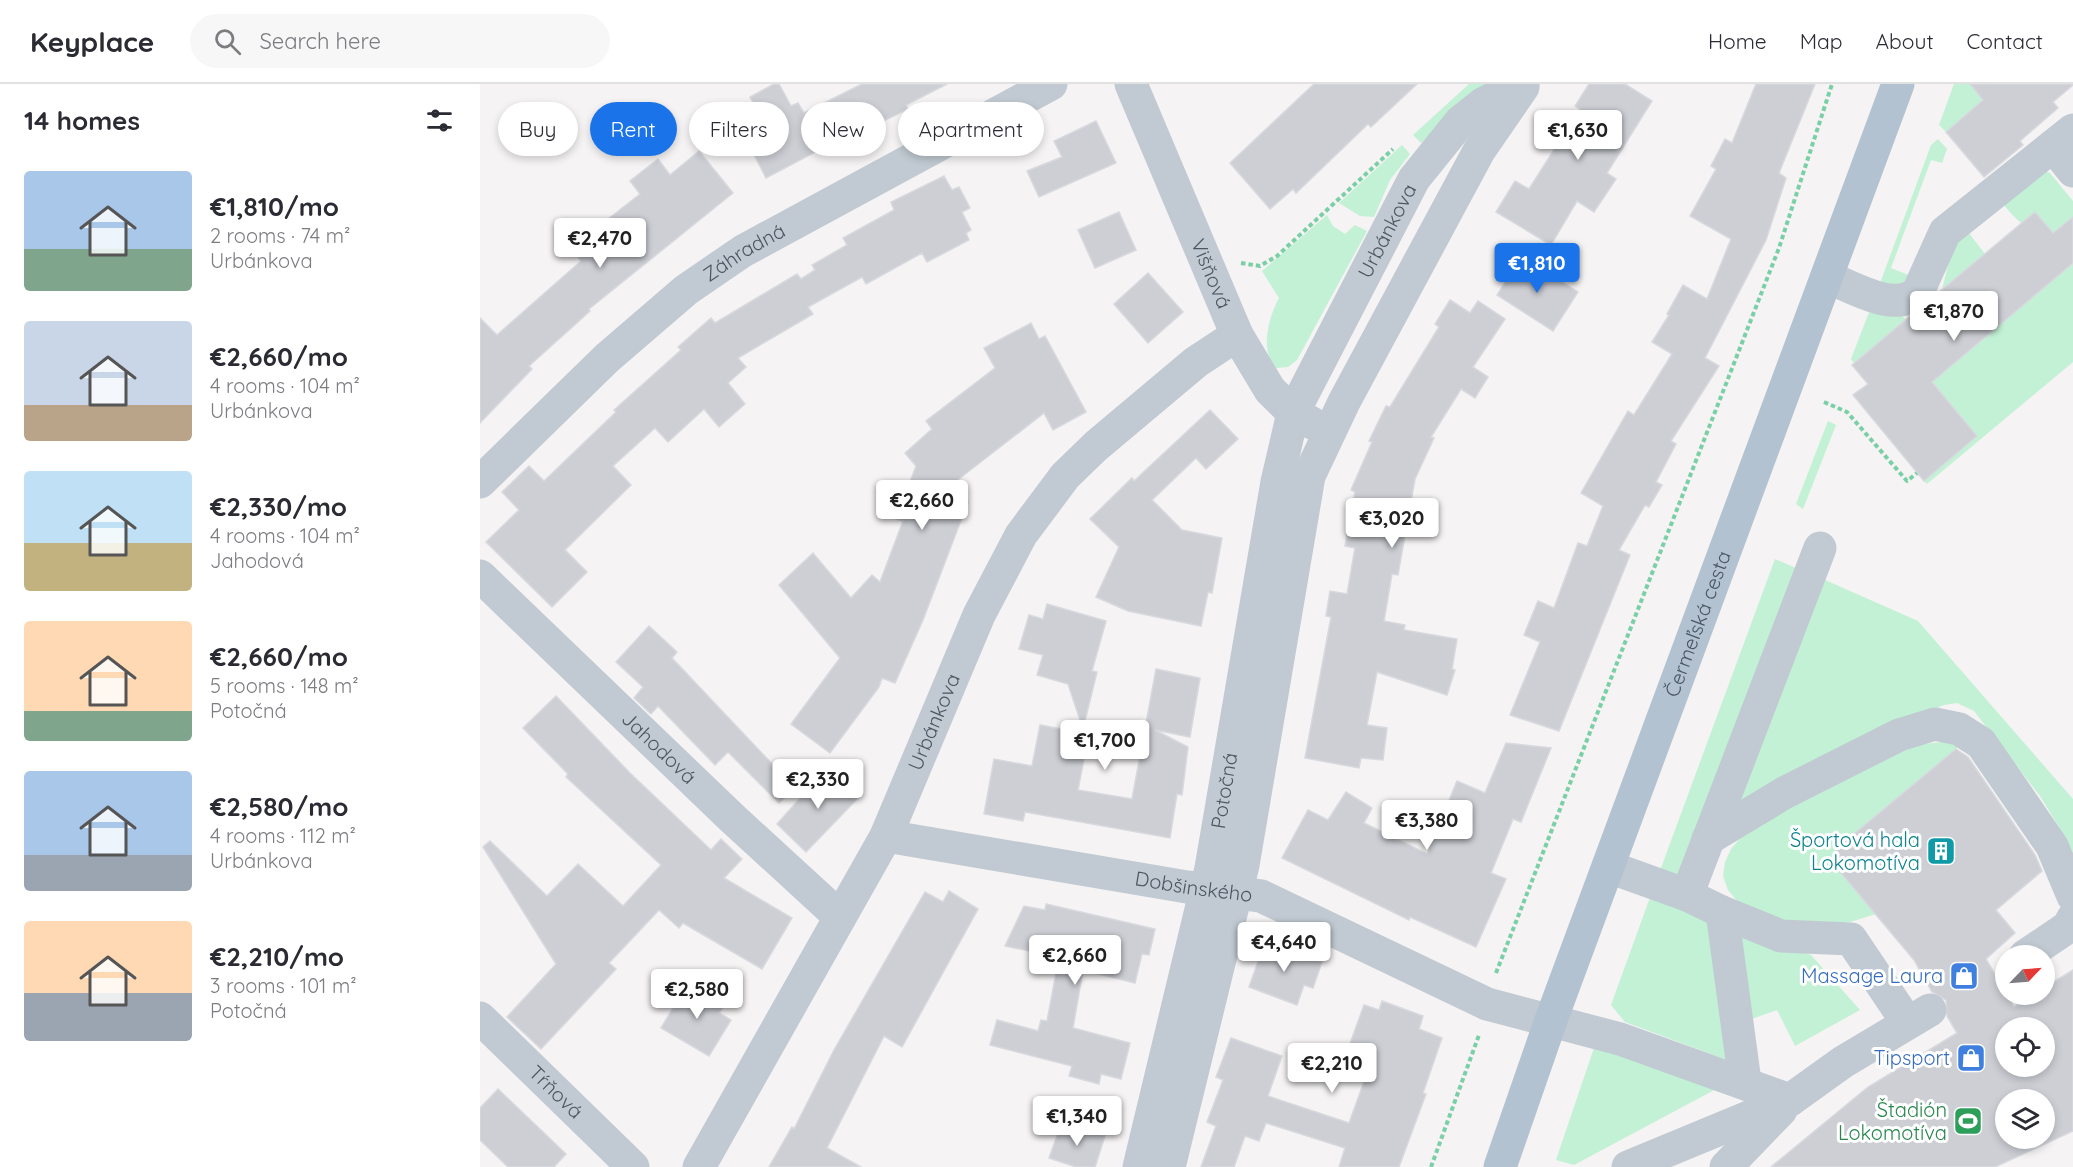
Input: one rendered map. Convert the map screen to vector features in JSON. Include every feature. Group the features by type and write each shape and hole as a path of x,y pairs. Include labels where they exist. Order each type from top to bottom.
{"main road":[{"name":"Čermeľská cesta","path":"1500,1167 1551,1020 1898,84"}],"street":[{"name":"Záhradná","path":"480,482 607,358 686,290 743,251 1051,84"},
{"name":"Višňová","path":"1131,84 1238,335 1270,390 1293,413 1330,431"},
{"name":"Urbánkova","path":"1293,413 1310,375 1414,180 1460,122 1484,103 1524,84"},
{"name":"Urbánkova","path":"1330,431 1479,151 1524,84"},
{"path":"1827,277 1891,301 1912,298 1918,292 1945,232 2066,149"},
{"name":"Urbánkova","path":"699,1167 886,836 980,615 1028,525 1065,476 1096,446 1196,362 1238,335"},
{"name":"Potočná","path":"1139,1167 1221,891 1223,804 1277,482 1293,413"},
{"name":"Potočná","path":"1168,1167 1221,891 1306,488 1314,462 1330,431"},
{"path":"1687,895 1820,548"},
{"name":"Jahodová","path":"480,576 722,809 840,917"},
{"path":"1708,839 1794,788 1899,735 1935,724 1959,729 1981,743 2052,846 2073,896"},
{"name":"Dobšinského","path":"886,836 1261,896 1487,1004 1620,1039 1790,1100"},
{"path":"1609,867 1687,895 1781,936 1851,939 1919,1016 1790,1100 1629,1167"},
{"path":"1722,912 1745,1082"},
{"path":"2041,945 2068,927 2073,918"},
{"name":"Tŕňová","path":"480,1018 633,1167"},
{"path":"1726,1167 1790,1100"}],"path":[{"path":"1431,1167 1483,1026 1495,975 1779,248 1832,84"},
{"path":"1824,402 1847,412 1907,481 1917,472"}],"green space":[{"path":"1469,84 1487,84 1421,143 1413,135"},
{"path":"1954,84 1989,84 1983,100 1946,132 1939,125"},
{"path":"1938,139 1947,149 1942,163 1931,160 1891,268 1911,276 1904,285 1879,286 1931,145"},
{"path":"1402,145 1410,154 1390,180 1374,217 1360,216 1339,203"},
{"path":"2045,171 2050,173 2073,201 2073,228 2048,232 2030,228 2022,224 1999,199"},
{"path":"1327,215 1333,226 1345,234 1355,225 1367,231 1297,360 1288,367 1276,368 1268,352 1267,333 1279,298 1262,271"},
{"path":"1965,228 1985,254 1942,289 1950,258"},
{"path":"2073,263 2073,362 1927,484 1924,481 1977,436 1932,382"},
{"path":"1871,307 1897,311 1906,320 1854,363 1851,359"},
{"path":"1828,421 1836,425 1803,509 1796,504"},
{"path":"1775,559 1803,571 1676,883 1658,876"},
{"path":"1816,576 1918,621 2073,799 2073,872 2059,827 2040,796 1974,711 1957,703 1944,705 1927,712 1721,822"},
{"path":"1950,741 1961,745 1836,849 1839,853 1831,860 1876,914 1850,922 1784,930 1742,907 1728,890 1723,876 1725,862 1731,849 1748,829 1864,763 1924,744"},
{"path":"1652,892 1708,916 1727,1060 1625,1022 1611,1005"},
{"path":"1734,927 1811,955 1860,1010 1795,1046 1777,1010 1746,1021"},
{"path":"1595,1045 1718,1088 1574,1165 1556,1160"}],"building":[{"path":"774,84 779,84 789,102 753,102 750,97"},
{"path":"862,84 947,84 912,102 898,102 898,114 886,120 886,102 826,102"},
{"path":"1314,84 1417,84 1371,127 1368,124 1296,193 1293,189 1270,209 1230,163"},
{"path":"1589,84 1625,84 1652,101 1607,173 1616,179 1594,212 1577,201 1551,245 1496,212 1515,181 1529,189 1580,109 1575,106"},
{"path":"1756,84 1815,84 1779,173 1786,178 1766,240 1705,358 1719,366 1671,441 1676,444 1656,482 1662,485 1649,507 1645,505 1619,550 1630,555 1559,731 1510,715 1540,642 1524,635 1538,601 1554,608 1578,543 1587,546 1603,506 1581,493 1628,411 1634,415 1672,354 1652,342 1669,315 1667,314 1683,285 1707,299 1731,239 1690,216 1716,169 1711,166 1725,139 1732,143"},
{"path":"1970,84 2073,85 2053,102 2058,108 2020,141 2023,145 1984,177 1946,132 1983,100"},
{"path":"789,102 791,106 798,103 801,108 801,156 808,156 766,178 755,156 789,156"},
{"path":"1096,121 1116,163 1039,197 1027,171 1062,157 1054,141"},
{"path":"693,156 703,156 733,193 589,309 590,311 529,366 532,369 480,423 480,318 497,335 581,261 571,248 640,194 630,181 658,159 670,175"},
{"path":"944,176 952,190 959,187 970,208 962,212 971,230 966,233 969,240 927,262 922,253 866,284 862,277 808,307 813,314 738,358 746,367 728,383 745,404 719,427 704,409 668,442 655,428 613,466 631,485 565,550 587,572 552,607 486,542 519,510 502,492 529,466 544,481 616,412 614,410 681,350 678,347 711,318 715,323 797,274 801,279 815,270 812,265 847,245 843,238 894,210 891,202"},
{"path":"1119,212 1136,250 1095,268 1078,230"},
{"path":"2035,212 2053,233 2073,217 2073,263 1932,382 1977,436 1924,481 1853,395 1868,384 1852,365 1909,317 1928,308 1938,293"},
{"path":"1522,256 1578,292 1553,331 1497,295"},
{"path":"1148,273 1183,312 1148,343 1114,304"},
{"path":"1450,300 1470,313 1478,301 1505,319 1473,367 1488,377 1475,398 1461,389 1431,437 1434,438 1415,479 1398,575 1392,574 1384,621 1405,625 1404,630 1457,639 1452,669 1455,670 1447,695 1377,672 1367,725 1387,728 1383,760 1361,758 1359,768 1305,758 1331,617 1326,616 1330,591 1347,594 1355,548 1345,546 1355,492 1351,490 1372,442 1369,441 1386,406 1390,407 1439,327 1435,324"},
{"path":"1031,323 1039,339 1045,336 1086,412 1053,430 1044,413 942,492 968,502 923,620 895,683 882,678 879,687 830,753 791,724 840,658 779,585 813,553 851,598 872,575 880,582 903,521 896,519 916,466 905,453 932,429 926,421 995,368 984,348"},
{"path":"1210,410 1238,439 1206,469 1196,458 1152,500 1182,530 1222,538 1212,593 1208,592 1201,626 1128,611 1096,597 1119,547 1090,519 1132,478 1134,481"},
{"path":"1047,604 1106,621 1092,671 1097,672 1083,729 1068,684 1037,675 1043,655 1019,649 1029,615 1043,619"},
{"path":"649,626 677,652 672,658 795,788 779,803 728,752 715,765 658,706 651,714 634,698 643,687 616,662"},
{"path":"1156,669 1200,678 1190,737 1155,730 1188,747 1182,795 1177,794 1170,838 1025,812 1023,821 984,814 994,759 1032,766 1040,725 1082,733 1079,743 1087,744 1078,790 1132,799"},
{"path":"556,696 630,773 711,850 721,839 742,859 724,878 792,918 762,969 683,923 679,928 659,910 609,963 616,969 541,1049 507,1017 556,964 483,847 490,841 547,896 578,864 623,906 661,865 566,777 568,774 523,728"},
{"path":"1506,743 1551,748 1521,822 1513,819 1491,873 1506,879 1476,947 1410,917 1409,920 1282,858 1308,810 1328,820 1346,792 1372,808 1364,823 1427,854 1457,781 1485,793"},
{"path":"1956,749 1968,757 2035,855 2042,871 1996,910 2015,933 2002,945 1995,945 1995,951 1986,959 1995,974 1995,1005 2013,1005 2014,1007 2017,1005 2055,1005 2055,981 2073,970 2073,1131 2055,1139 2055,1089 1995,1089 1995,1149 2034,1149 1995,1167 1771,1167 1868,1087 1957,1033 1947,1016 1946,1000 1932,992 1914,960 1831,861 1839,854 1836,849"},
{"path":"828,767 859,797 806,852 777,824"},
{"path":"949,891 978,909 902,1047 884,1036 827,1148 861,1167 769,1167 792,1127 794,1129 834,1050 925,892 943,902"},
{"path":"1046,904 1155,929 1149,955 1142,954 1135,983 1083,970 1073,1028 1130,1043 1121,1079 1101,1074 1099,1084 1069,1076 1072,1066 990,1045 997,1020 1038,1031 1041,1020 1047,1021 1059,957 1005,946 1024,906 1045,910"},
{"path":"1265,942 1322,962 1313,988 1304,985 1297,1005 1249,987"},
{"path":"688,983 725,1005 719,1013 731,1020 709,1056 661,1028"},
{"path":"1382,1001 1423,1016 1419,1029 1442,1038 1423,1093 1426,1094 1399,1167 1339,1167 1345,1148 1266,1123 1259,1141 1245,1136 1234,1167 1201,1167 1216,1126 1207,1122 1223,1080 1216,1077 1231,1038 1282,1056 1268,1096 1349,1123 1369,1068 1344,1060 1364,1005 1379,1010"},
{"path":"498,1089 566,1154 554,1167 508,1167 480,1140 480,1108"},
{"path":"1062,1122 1105,1136 1095,1167 1076,1167 1049,1158"}],"place":[{"name":"Športová hala Lokomotíva","path":"1941,851"},
{"name":"Massage Laura","path":"1964,976"},
{"name":"Tipsport","path":"1971,1058"},
{"name":"Štadión Lokomotíva","path":"1968,1121"}]}
